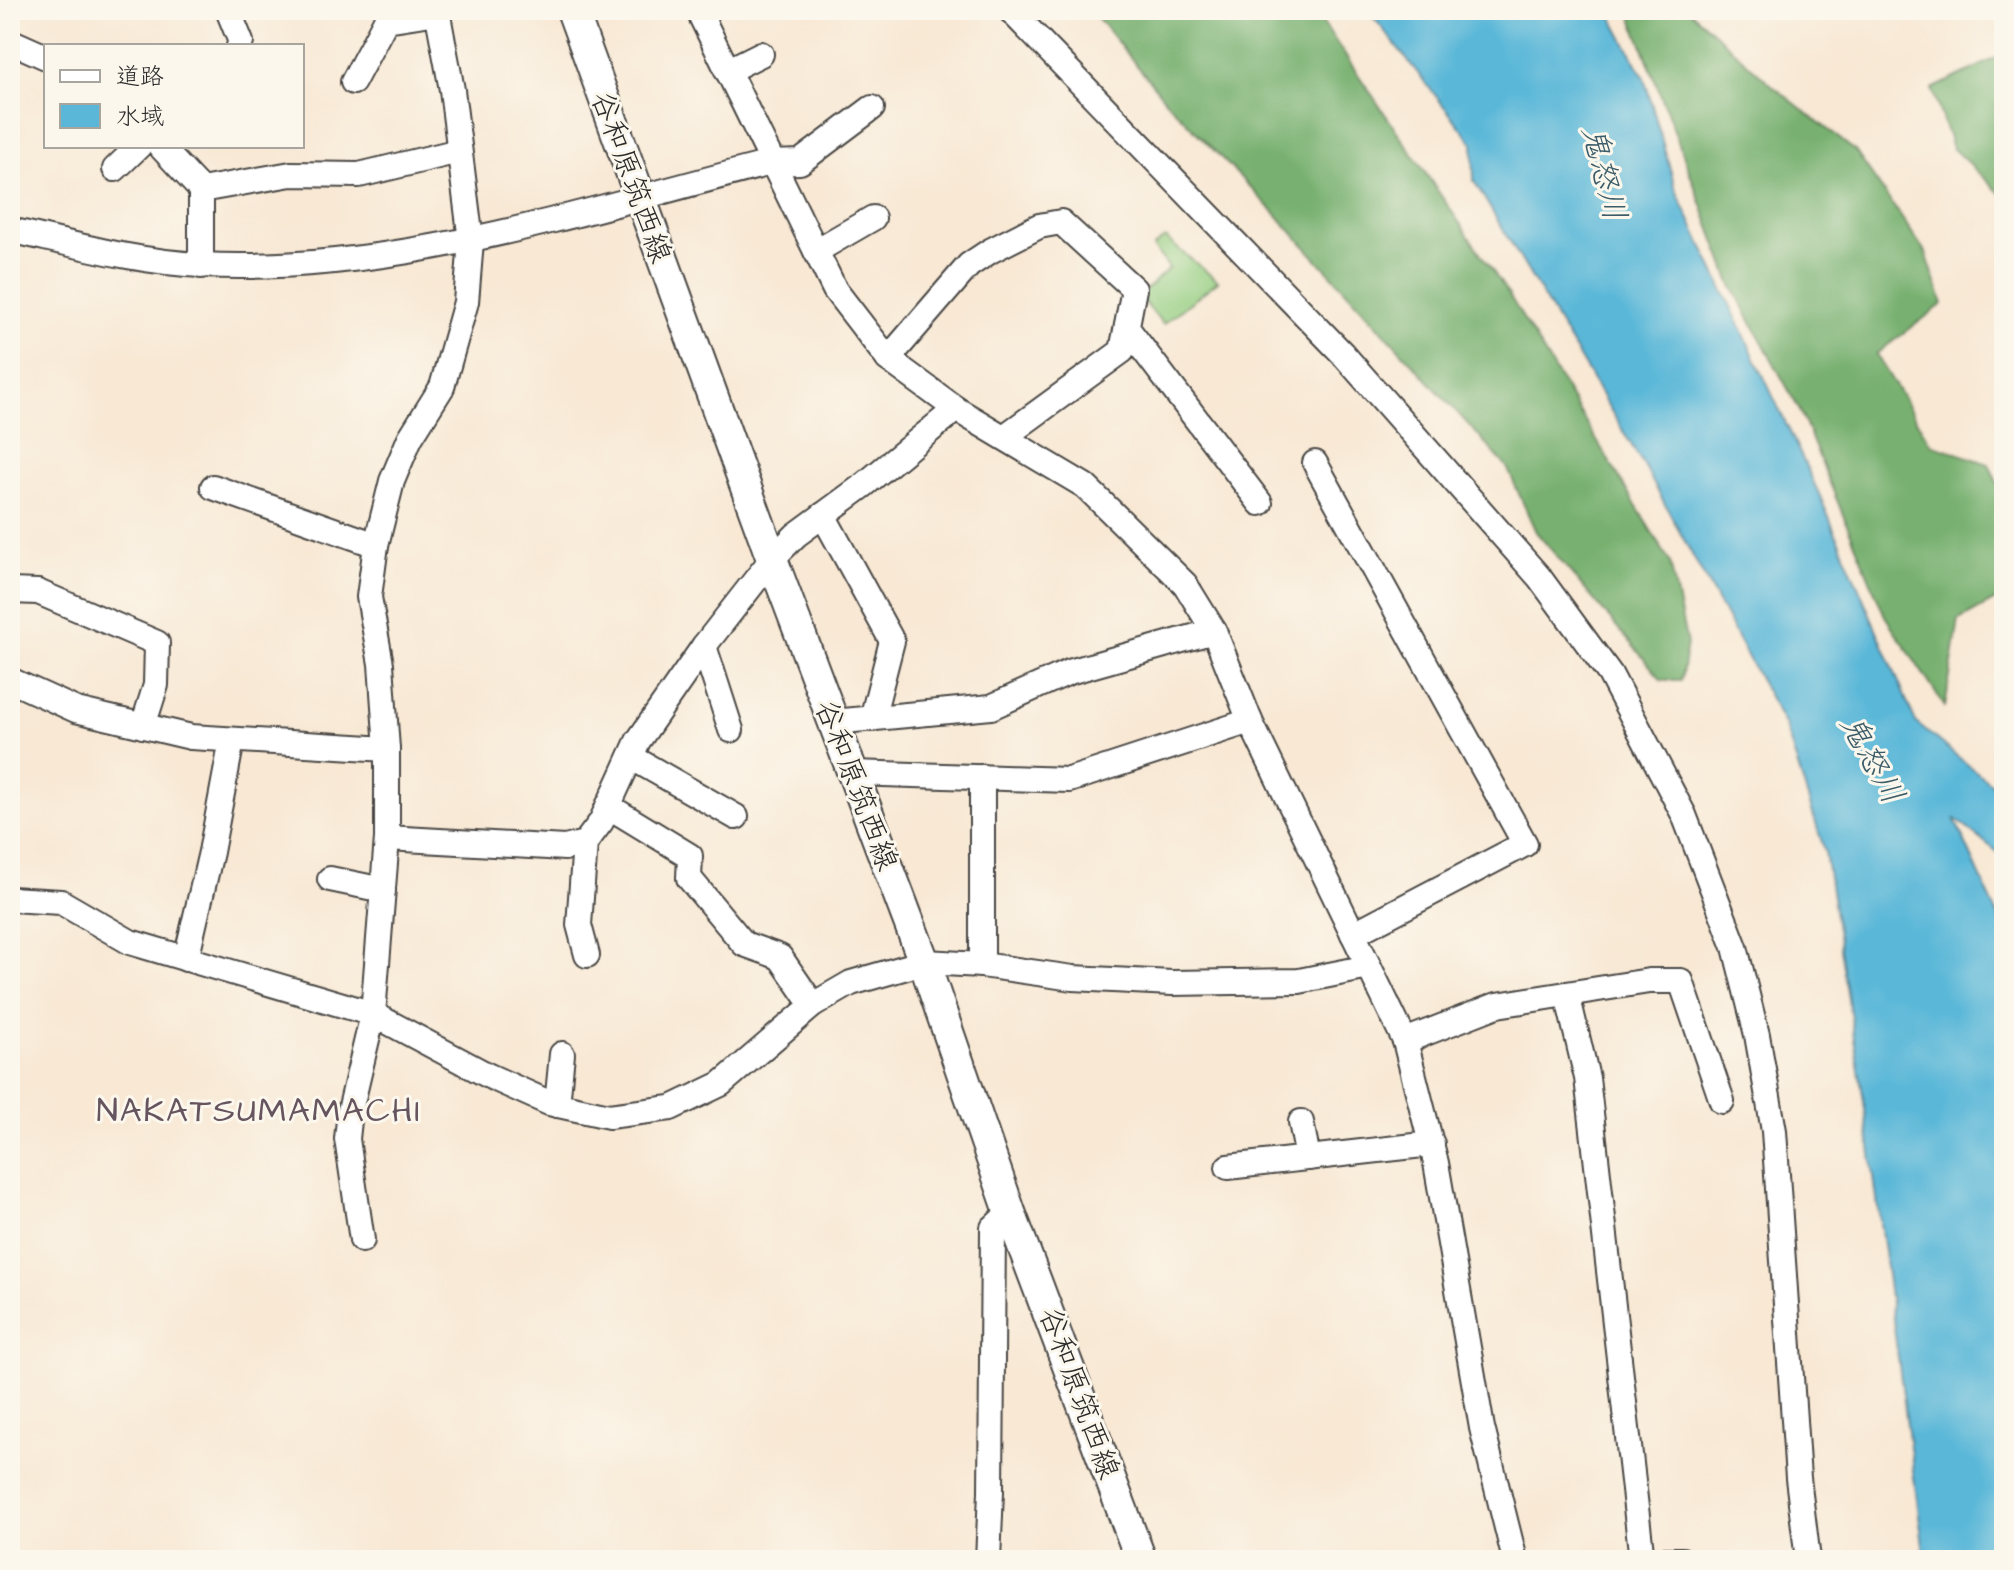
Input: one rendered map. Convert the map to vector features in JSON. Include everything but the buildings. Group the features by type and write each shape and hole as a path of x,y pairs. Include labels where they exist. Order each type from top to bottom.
{"main road":[{"name":"谷和原筑西線","path":"572,10 772,559 924,962 1010,1212 1141,1560"}],"street":[{"path":"228,10 240,44"},
{"path":"698,10 835,290 888,359 956,409 1085,486 1185,584 1214,631 1250,721 1405,1041 1432,1144 1482,1428 1515,1560"},
{"path":"1010,10 1342,353 1539,577 1610,674 1684,815 1735,947 1757,1035 1774,1131 1798,1478 1808,1560"},
{"path":"353,82 386,20 438,11 452,90 471,241 466,302 442,387 410,438 392,481 376,545 369,597 381,664 387,749 387,838 373,1014 350,1111 347,1139 362,1240"},
{"path":"10,41 44,56"},
{"path":"727,71 761,54"},
{"path":"10,230 149,261 201,266 287,265 402,253 471,241 771,163 800,162 872,108"},
{"path":"115,169 137,148"},
{"path":"162,148 201,190 201,266"},
{"path":"201,190 291,174 359,175 459,151"},
{"path":"816,251 873,218"},
{"path":"888,359 969,265 1013,239 1053,222 1061,222 1134,289 1122,351 1004,437"},
{"path":"1127,328 1260,503"},
{"path":"587,955 579,925 585,843 601,822 638,741 704,646 772,559 796,535 864,485 956,409"},
{"path":"1315,463 1525,844 1353,934"},
{"path":"213,487 376,545"},
{"path":"823,515 892,641 872,719"},
{"path":"10,591 38,592 157,643 156,685 143,726"},
{"path":"833,722 991,707 1069,672 1214,631"},
{"path":"704,646 731,730"},
{"path":"10,680 76,710 191,737 387,749"},
{"path":"853,773 1069,780 1250,721"},
{"path":"186,959 211,852 232,740"},
{"path":"631,757 736,817"},
{"path":"982,777 982,965"},
{"path":"608,806 690,856 689,878 744,944 780,957 813,1005"},
{"path":"387,838 565,848 585,843"},
{"path":"330,879 383,890"},
{"path":"10,899 61,902 130,942 373,1014 489,1076 557,1105 609,1116 671,1108 721,1084 813,1005 851,983 924,962 982,965 1073,978 1172,983 1299,981 1369,967"},
{"path":"1405,1041 1497,1005 1649,981 1681,981 1722,1101"},
{"path":"1567,994 1587,1078 1642,1560"},
{"path":"557,1105 562,1054"},
{"path":"1301,1122 1308,1158"},
{"path":"1228,1167 1432,1144"},
{"path":"988,1560 993,1228 1010,1212"},
{"path":"1660,1560 1682,1560"}],"green space":[{"path":"1091,10 1314,10 1509,295 1670,562 1687,644 1681,680 1662,680 1536,532 1507,467 1274,212 1168,103"},
{"path":"1629,10 1689,10 1773,86 1855,151 1926,253 1943,304 1876,354 1931,444 1989,464 2004,498 2004,599 1999,598 1959,620 1945,707 1885,616 1800,411 1732,286"},
{"path":"2004,54 2004,197 1952,148 1932,89"},
{"path":"1165,238 1218,281 1163,324 1139,296 1169,268 1153,247"}],"water":[{"name":"鬼怒川","path":"1368,10 1608,10 1644,77 1676,190 1819,494 1916,723 2004,794 2004,857 1954,818 2004,929 2004,1560 1925,1560 1864,1102 1825,852 1785,726 1644,466 1474,181 1473,143"}],"district":[{"name":"NAKATSUMAMACHI","path":"259,1109"}]}
